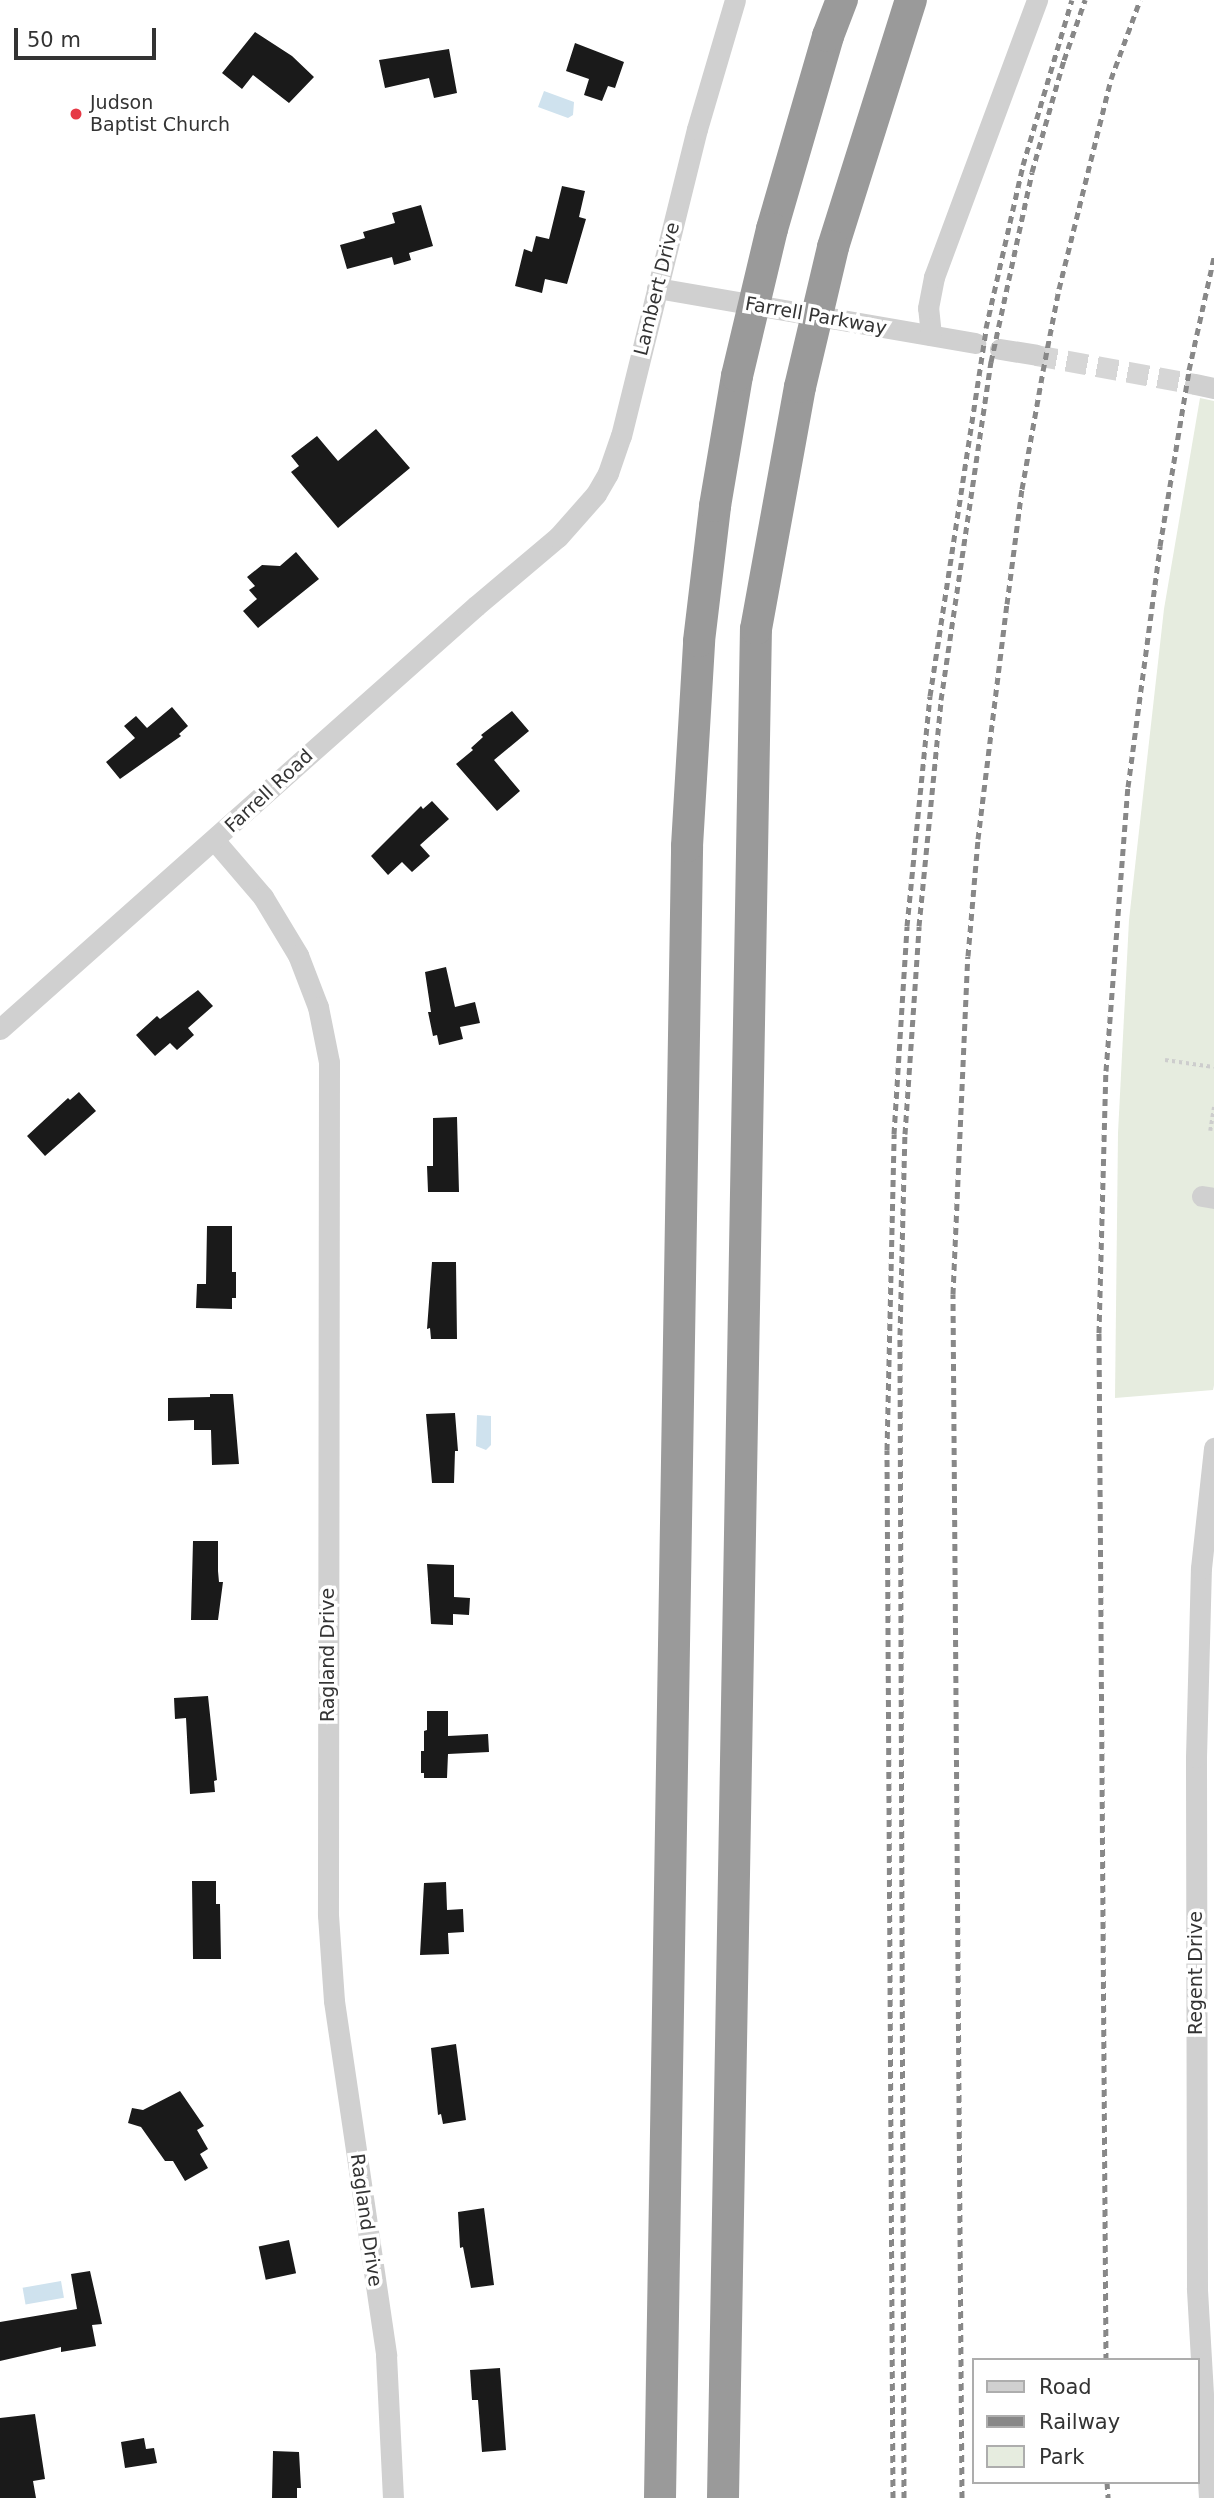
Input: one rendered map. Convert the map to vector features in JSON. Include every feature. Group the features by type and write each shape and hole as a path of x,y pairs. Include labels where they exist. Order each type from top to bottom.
{"highway":[{"path":"660,2498 687,846 700,628 715,506 737,376 772,229 828,36 842,0"},
{"path":"723,2498 756,629 800,387 833,247 911,0"}],"street":[{"name":"Lambert Drive","path":"538,555 579,516 608,472 621,436 697,129 735,0"},
{"path":"931,335 928,308 934,276 1037,0"},
{"name":"Farrell Parkway","path":"657,288 975,343"},
{"path":"1000,349 1036,355"},
{"name":"Farrell Road","path":"0,1029 215,841 315,748 538,555"},
{"name":"Ragland Drive","path":"215,841 263,897 298,955 318,1007 329,1062 328,1927 336,2012 386,2355 391,2404 393,2498"},
{"name":"Regent Drive","path":"1209,2498 1197,2288 1196,1757 1201,1568 1214,1448"}],"path":[{"path":"1165,1060 1214,1067"},
{"path":"1210,1130 1214,1107"}],"green space":[{"path":"1200,398 1214,401 1214,1385 1213,1390 1115,1398 1118,1133 1129,920 1164,609"}],"water":[{"path":"544,91 574,102 573,115 568,118 538,107"},
{"path":"477,1415 491,1416 491,1445 486,1450 476,1446"},
{"path":"61,2281 64,2298 26,2305 23,2288"}],"building":[{"path":"255,32 292,56 314,77 289,103 253,75 242,89 222,73"},
{"path":"575,43 624,62 615,88 608,86 602,101 584,95 589,79 566,71"},
{"path":"449,49 457,93 434,98 429,78 385,88 379,60"},
{"path":"562,186 585,191 579,217 586,219 567,284 545,279 542,293 515,286 524,249 532,252 536,236 549,239"},
{"path":"421,205 433,246 409,253 411,260 394,265 392,257 347,269 340,245 365,238 363,232 395,223 392,213"},
{"path":"376,429 410,468 338,528 291,472 299,466 291,456 317,436 338,461"},
{"path":"296,552 319,579 258,628 243,611 257,599 249,590 255,586 247,577 262,565 280,566"},
{"path":"172,707 188,726 179,734 181,736 120,779 106,762 135,738 124,726 136,716 147,728"},
{"path":"512,711 529,731 494,760 520,791 497,811 456,764 473,750 471,748 483,737 481,735"},
{"path":"432,801 449,819 420,845 430,856 412,872 402,862 388,875 371,856 421,806 423,809"},
{"path":"446,967 455,1007 475,1002 480,1023 460,1027 463,1039 439,1045 437,1035 433,1036 428,1012 431,1012 425,972"},
{"path":"198,990 213,1006 188,1028 194,1035 177,1050 170,1043 155,1056 136,1035 157,1016 160,1019"},
{"path":"79,1092 96,1111 45,1156 27,1136 68,1098 70,1100"},
{"path":"457,1117 459,1192 428,1192 427,1166 433,1166 433,1118"},
{"path":"207,1226 232,1226 232,1272 236,1272 236,1298 232,1298 232,1309 196,1308 197,1284 206,1284"},
{"path":"432,1262 456,1262 457,1339 431,1339 430,1328 427,1329"},
{"path":"210,1394 233,1394 239,1464 212,1465 211,1430 194,1430 194,1420 168,1421 168,1398 210,1397"},
{"path":"455,1413 458,1451 455,1451 454,1483 432,1483 426,1414"},
{"path":"193,1541 218,1541 219,1582 223,1582 218,1620 191,1620"},
{"path":"427,1564 454,1565 454,1597 470,1598 469,1615 453,1614 453,1625 431,1624"},
{"path":"208,1696 217,1780 214,1781 215,1792 190,1794 186,1718 175,1719 174,1698"},
{"path":"427,1711 448,1711 448,1736 488,1734 489,1752 448,1754 447,1778 424,1778 424,1773 421,1773 421,1751 424,1751"},
{"path":"192,1881 216,1881 216,1904 220,1904 221,1959 193,1959"},
{"path":"446,1882 447,1910 463,1909 464,1932 448,1933 449,1954 420,1955 424,1883"},
{"path":"456,2044 466,2120 443,2124 441,2114 438,2115 431,2048"},
{"path":"180,2091 204,2126 197,2130 208,2149 200,2154 208,2168 185,2181 173,2161 165,2161 141,2127 128,2123 132,2108 143,2110"},
{"path":"484,2208 494,2285 471,2288 463,2247 460,2248 458,2212"},
{"path":"289,2240 296,2273 266,2280 259,2246"},
{"path":"90,2271 102,2324 92,2325 96,2346 61,2352 61,2347 0,2361 0,2322 77,2309 71,2274"},
{"path":"500,2368 506,2450 482,2452 478,2400 472,2400 470,2370"},
{"path":"35,2414 45,2479 33,2481 36,2498 0,2498 0,2418"},
{"path":"144,2438 146,2449 154,2448 157,2463 125,2468 121,2442"},
{"path":"273,2451 299,2452 301,2488 297,2488 297,2498 272,2498"}],"tunnel":[{"path":"1036,355 1195,384"}],"railway":[{"path":"893,2498 887,1450 894,1134 907,926 930,696 986,328 1023,165 1072,0"},
{"path":"904,2498 900,1335 905,1134 919,926 941,700 991,362 1032,172 1064,60 1085,0"},
{"path":"962,2498 953,1294 968,956 978,839 1007,604 1022,489 1043,371 1059,289 1111,79 1140,0"},
{"path":"1106,2358 1099,1333 1106,1071 1128,787 1160,546 1189,370 1214,257"},
{"path":"1107,2484 1108,2498"}],"place":[{"name":"Judson Baptist Church","path":"76,114"}]}
